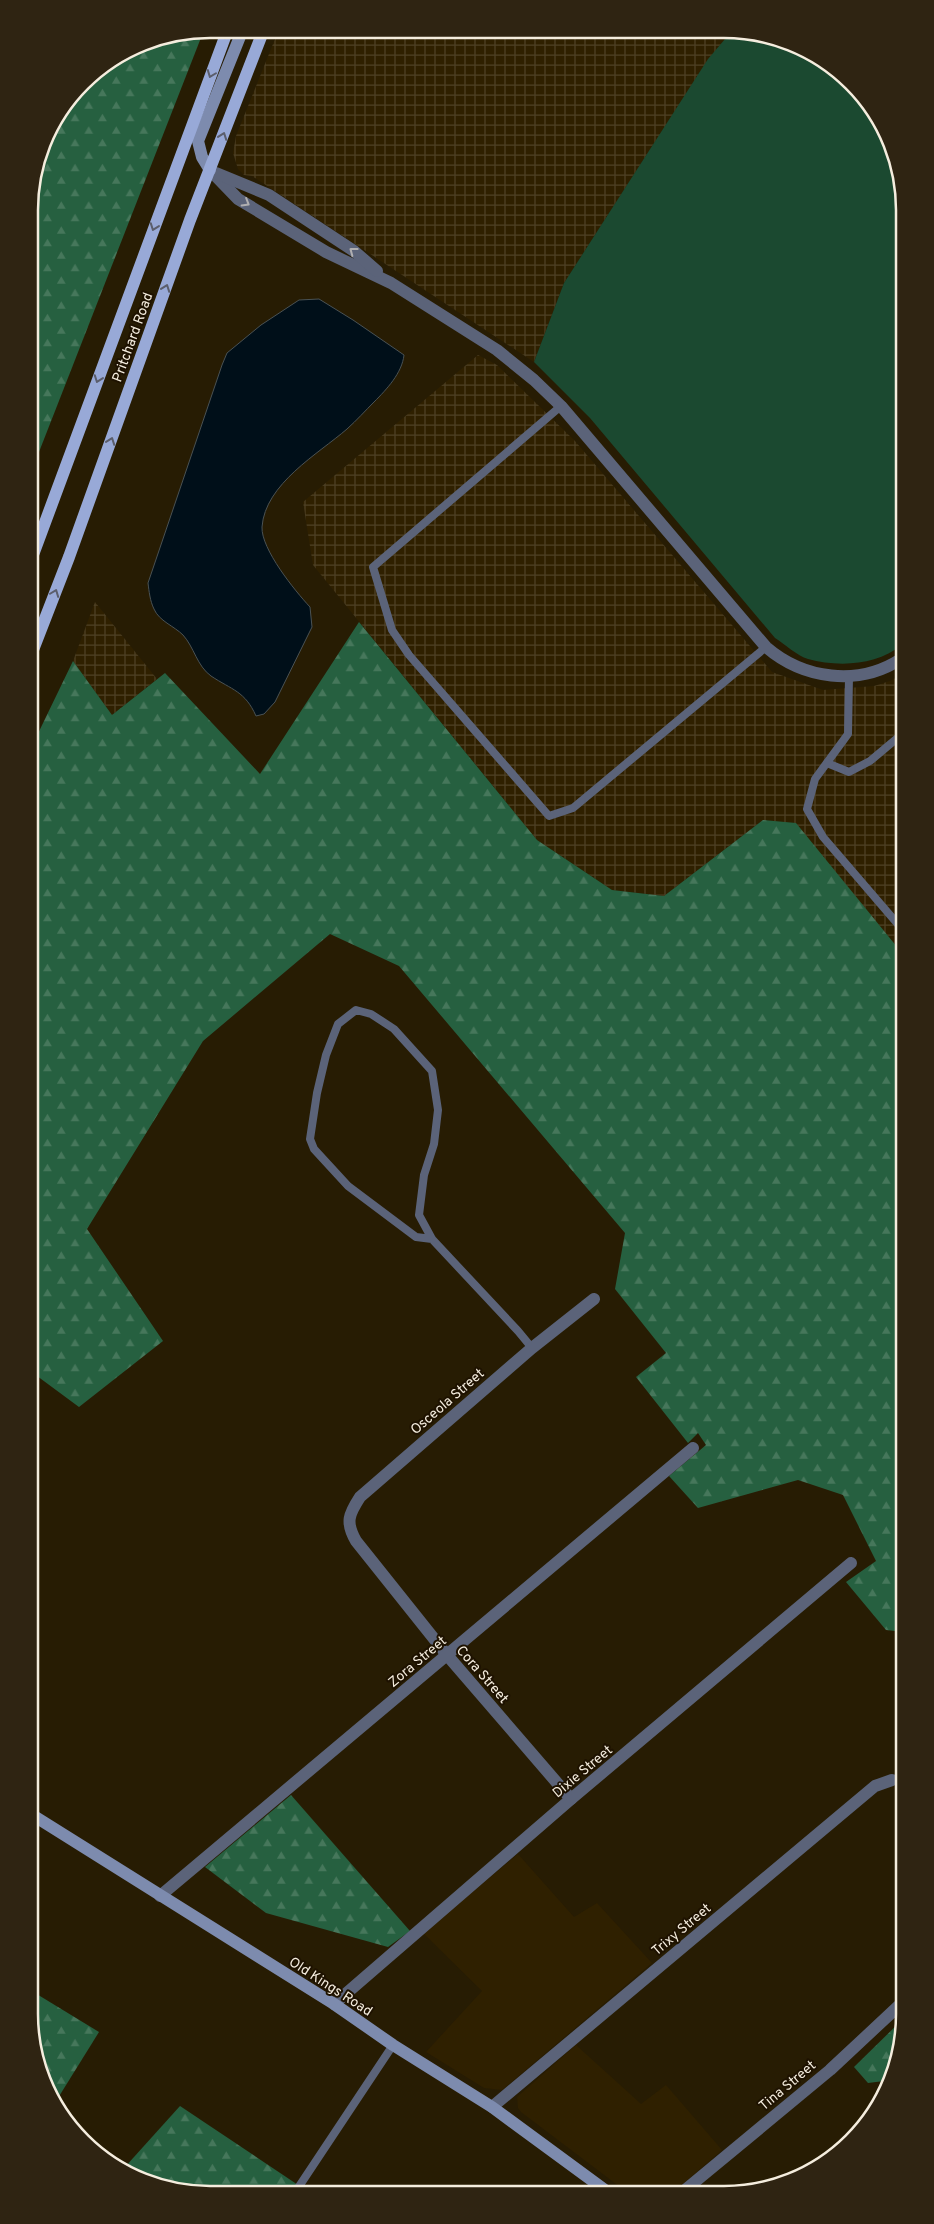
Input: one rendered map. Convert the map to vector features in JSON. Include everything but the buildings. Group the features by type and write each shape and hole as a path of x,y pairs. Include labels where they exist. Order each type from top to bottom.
{"main road":[{"name":"Pritchard Road","path":"38,542 225,38"},
{"name":"Pritchard Road","path":"38,635 69,556 190,220 261,38"}],"street":[{"path":"239,38 198,141 202,157 210,170 238,199 326,252 390,283 497,350 534,380 561,406 766,647 779,658 800,669 824,676 849,676 870,673 896,661"},
{"path":"210,170 269,195 354,251 390,283"},
{"name":"Osceola Street","path":"356,1541 348,1524 352,1509 360,1497 532,1348 594,1299"},
{"name":"Zora Street","path":"160,1896 693,1448"},
{"name":"Cora Street","path":"356,1541 447,1655 571,1800"},
{"name":"Dixie Street","path":"334,2004 851,1563"},
{"name":"Trixy Street","path":"492,2107 875,1786 892,1780"},
{"name":"Old Kings Road","path":"38,1821 334,2004 393,2045 492,2107 600,2186"},
{"name":"Tina Street","path":"690,2186 830,2070 896,2008"}],"lane":[{"path":"561,406 373,568 392,630 409,655 549,816 573,808 766,647"},
{"path":"849,676 848,734 815,779 807,808 823,837 896,922"},
{"path":"826,763 849,772 870,761 896,739"},
{"path":"432,1239 416,1237 348,1186 314,1149 310,1138 317,1093 326,1055 338,1024 356,1010 371,1014 394,1029 432,1071 438,1110 434,1144 424,1175 420,1215 432,1239 532,1348"},
{"path":"299,2186 393,2045"}],"shaded area":[{"path":"275,38 726,38 708,60 564,283 534,362 252,176 244,175 238,169 233,153 236,136"},
{"path":"319,299 404,355 403,362 384,392 347,429 295,471 272,497 265,511 262,527 267,547 280,569 310,607 312,627 275,702 264,714 256,716 242,696 206,672 183,635 156,613 148,583 227,353 261,325 299,300"},
{"path":"478,355 497,365 575,441 772,672 823,690 874,686 896,678 896,946 795,823 763,820 664,896 612,890 537,840 313,565 303,502"},
{"path":"95,602 157,679 112,715 73,661"},
{"path":"518,1854 574,1917 597,1903 652,1963 502,2090 484,2088 426,2052 482,1991 423,1933"},
{"path":"576,2045 641,2104 666,2085 722,2150 681,2186 619,2186 521,2112 518,2108 517,2097"}],"green space":[{"path":"201,38 38,455 38,198 43,165 55,133 66,114 80,96 114,66 133,55 165,43"},
{"path":"726,38 747,39 780,47 801,55 820,66 838,80 861,105 873,123 891,165 896,209 896,648 869,661 844,664 819,662 795,653 775,638 590,418 534,362 564,283 708,59"},
{"path":"359,622 537,840 612,890 664,896 763,820 796,823 896,946 896,1631 886,1630 846,1582 876,1561 843,1495 798,1480 698,1508 669,1476 706,1445 698,1433 688,1443 636,1377 666,1353 615,1289 625,1233 399,966 330,934 203,1041 87,1229 163,1341 79,1407 38,1377 38,734 73,661 112,715 165,673 260,774"},
{"path":"291,1795 410,1931 388,1947 266,1913 205,1867"},
{"path":"38,1995 99,2032 59,2097 43,2059 39,2037"},
{"path":"896,2026 891,2059 882,2081 868,2083 854,2067"},
{"path":"180,2106 300,2186 198,2186 154,2177 127,2165"}]}
